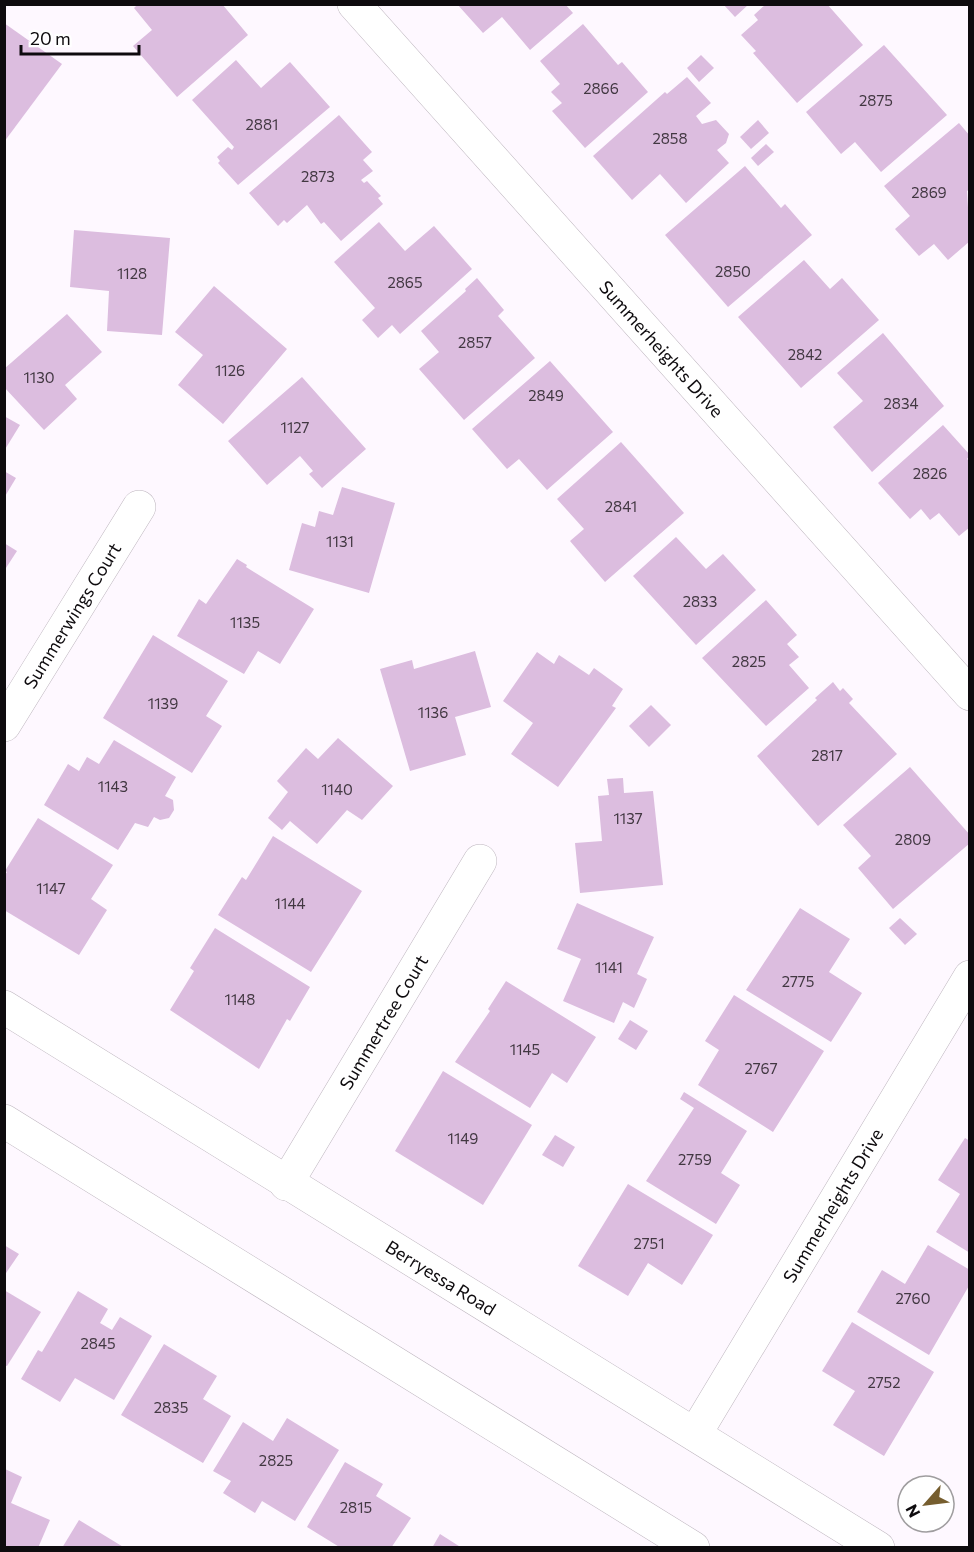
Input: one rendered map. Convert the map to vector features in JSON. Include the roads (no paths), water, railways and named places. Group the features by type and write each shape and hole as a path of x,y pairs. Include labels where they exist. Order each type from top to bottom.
{"street":[{"name":"Summerheights Drive","path":"354,4 969,694"},
{"name":"Summerwings Court","path":"4,725 139,507"},
{"name":"Summertree Court","path":"286,1184 480,861"},
{"name":"Summerheights Drive","path":"694,1434 969,977"},
{"name":"Berryessa Road","path":"4,1007 286,1184 878,1548"},
{"path":"4,1121 693,1548"}]}
